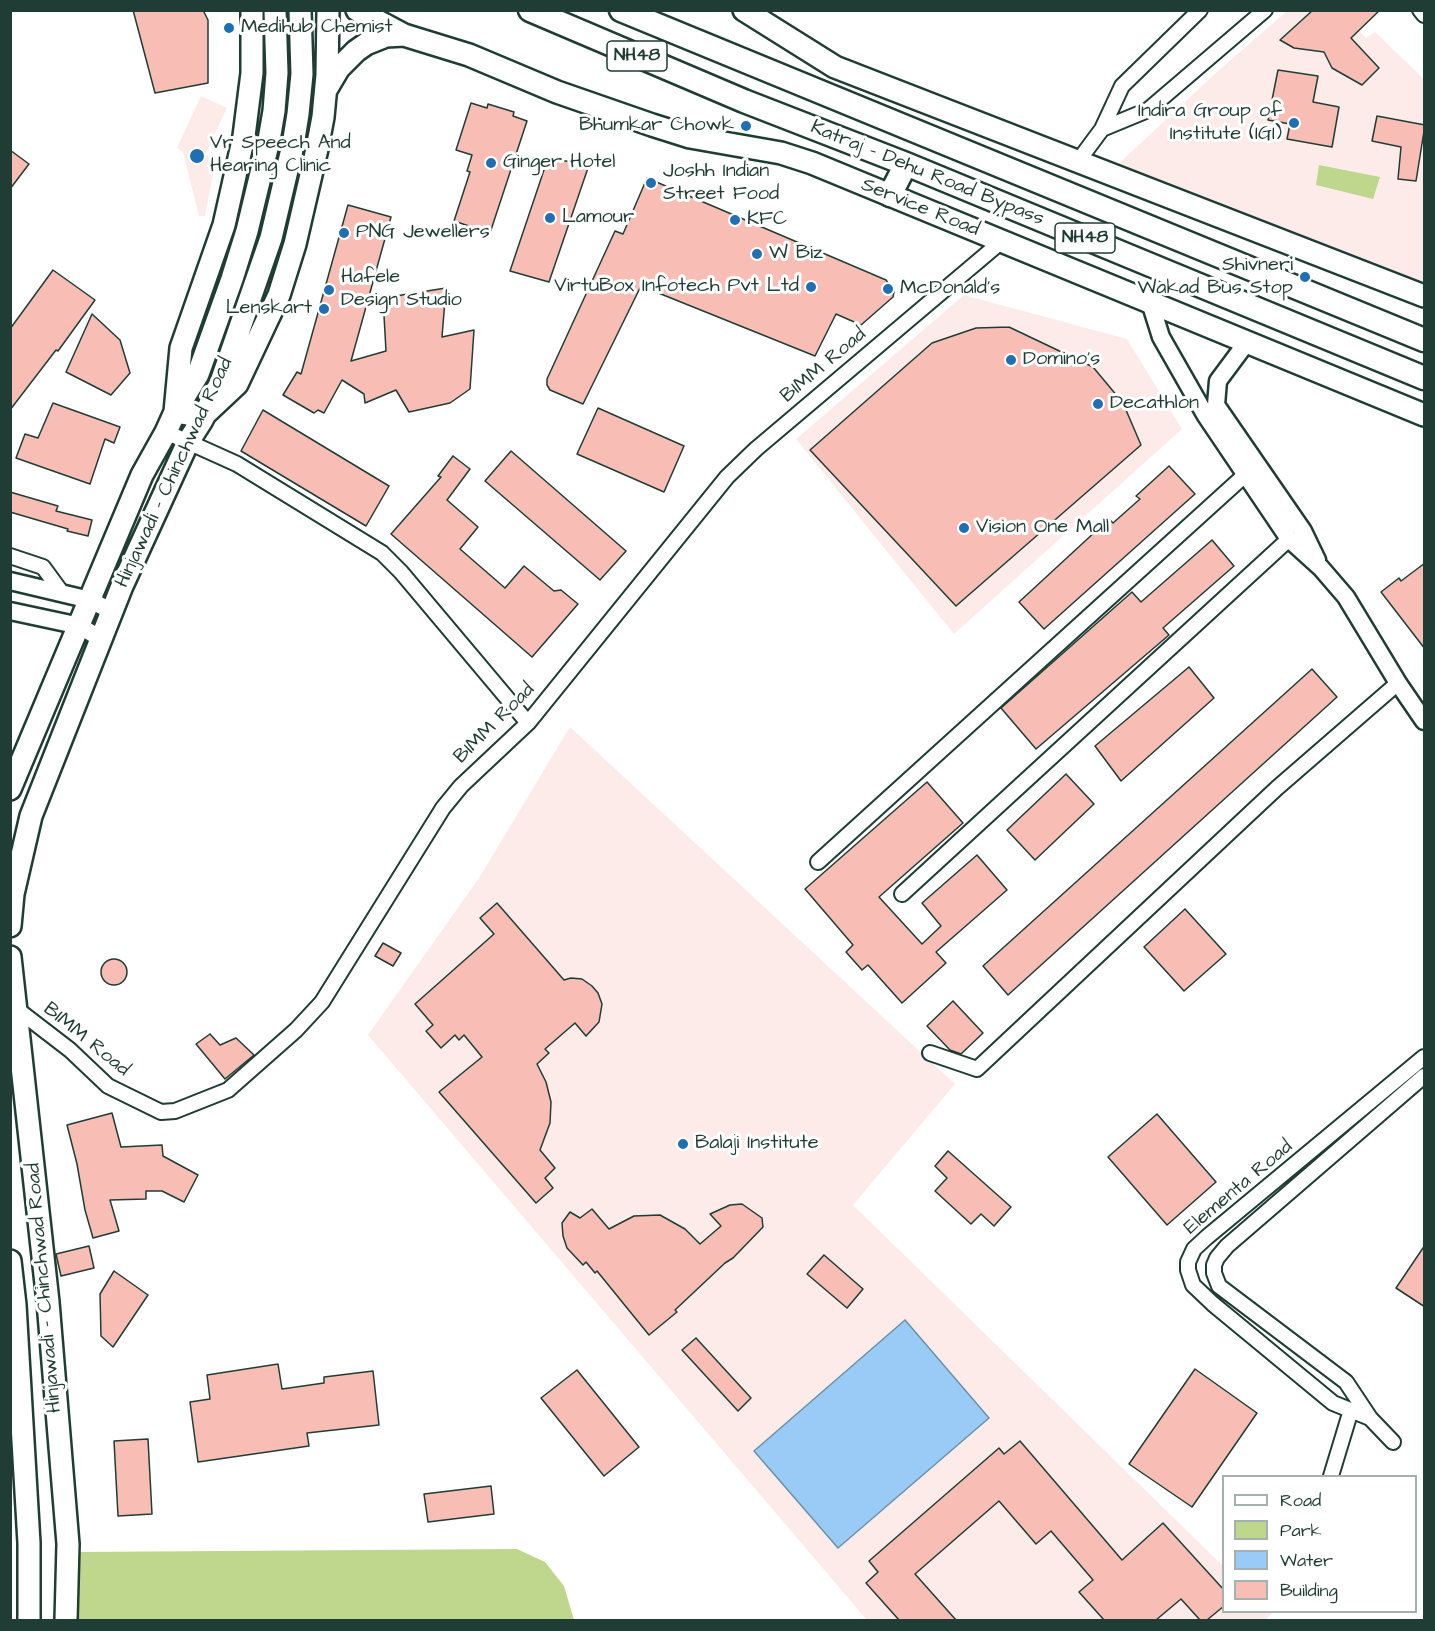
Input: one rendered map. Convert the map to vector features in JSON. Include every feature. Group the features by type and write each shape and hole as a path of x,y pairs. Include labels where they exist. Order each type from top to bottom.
{"highway":[{"name":"Katraj - Dehu Road Bypass","path":"530,10 744,101 906,164 1425,378"},
{"name":"Katraj - Dehu Road Bypass","path":"621,10 1425,340"},
{"path":"890,195 906,164"}],"main road":[{"path":"252,10 252,73 244,136 224,225 181,348 175,412 199,417 237,384 279,296 295,244 318,149 325,93 328,10"},
{"name":"Hinjawadi - Chinchwad Road","path":"10,789 142,475 198,374 247,231 274,111 277,73 275,10"},
{"name":"Hinjawadi - Chinchwad Road","path":"10,926 13,894 31,816 122,586 188,442 221,382 271,238 298,114 302,74 300,10"},
{"path":"357,10 404,35"},
{"path":"744,10 834,67 1425,296"},
{"path":"325,93 333,77 356,51 375,39 404,35"},
{"name":"Service Road","path":"404,35 469,55 557,92 652,125 699,139 781,153 812,163 1425,415"},
{"name":"Hinjawadi - Chinchwad Road","path":"10,957 18,1010 48,1302 68,1544 66,1620"},
{"name":"Hinjawadi - Chinchwad Road","path":"10,1261 15,1305 29,1543 29,1620"}],"street":[{"path":"1078,160 1102,129 1122,86 1200,10"},
{"path":"1102,129 1148,110 1265,10"},
{"path":"1420,10 1425,15"},
{"name":"BIMM Road","path":"18,1010 70,1050 108,1086 162,1112 176,1111 228,1090 296,1030 322,1002 443,808 461,786 528,723 728,477 756,449 1002,241"},
{"path":"1150,302 1161,337 1211,411 1303,531 1321,568"},
{"path":"1247,342 1218,381 1211,411 1246,474 1289,539 1321,568 1346,597 1398,683 1425,721"},
{"path":"166,432 237,464 382,554 401,572 528,723"},
{"path":"818,862 1246,474"},
{"path":"902,894 1289,539"},
{"path":"10,556 43,567 62,593"},
{"path":"10,581 90,600 113,612"},
{"path":"10,611 80,626 101,639"},
{"path":"930,1053 977,1070 1277,788 1398,683"},
{"name":"Elementa Road","path":"1370,1418 1333,1403 1213,1304 1198,1290 1190,1278 1188,1263 1194,1249 1425,1057"},
{"name":"Elementa Road","path":"1393,1442 1370,1418 1346,1382 1225,1291 1216,1280 1214,1265 1221,1252 1425,1076"},
{"path":"1213,1304 1225,1291"},
{"path":"1331,1475 1351,1410"}],"shaded area":[{"name":"Indira Group of Institute (IGI)","path":"1287,11 1340,11 1366,38 1375,32 1424,79 1424,286 1207,198 1115,167 1218,71"},
{"name":"Vr Speech And Hearing Clinic","path":"201,96 227,108 205,155 216,158 205,216 199,216 183,152 177,148"},
{"name":"Vision One Mall","path":"964,295 1127,339 1182,429 954,634 796,439"},
{"name":"Balaji Institute","path":"570,727 955,1084 853,1205 1222,1565 1222,1613 1272,1613 1265,1620 867,1620 368,1035 479,878"}],"green space":[{"path":"1319,165 1380,177 1373,199 1316,185"},
{"path":"517,1549 545,1562 564,1586 574,1620 73,1620 76,1552"}],"water":[{"path":"905,1320 989,1418 838,1548 754,1451"}],"building":[{"path":"133,10 203,10 208,20 208,83 155,93"},
{"path":"1313,10 1380,10 1351,38 1379,68 1362,85 1332,68 1324,52 1294,48 1280,40"},
{"path":"1278,70 1318,76 1313,102 1339,107 1332,147 1287,139 1290,124 1268,120"},
{"name":"Ginger Hotel","path":"471,103 487,108 488,104 514,112 513,116 527,121 490,233 454,221 470,172 467,171 472,155 456,150"},
{"path":"1377,116 1425,125 1416,181 1398,179 1401,147 1372,141"},
{"path":"10,150 29,164 10,189"},
{"name":"Lamour","path":"548,158 589,165 549,282 510,271"},
{"path":"647,178 886,280 894,292 893,297 861,325 836,314 815,356 641,286 583,404 550,390 547,379 615,231 623,234"},
{"path":"348,205 391,217 351,361 386,351 383,298 446,288 442,337 474,330 470,389 450,403 409,412 396,390 365,403 364,394 342,380 324,413 318,410 314,413 283,395 297,372 301,374"},
{"path":"53,270 95,300 58,351 56,350 10,410 10,329"},
{"path":"92,314 120,340 130,373 111,395 66,372"},
{"name":"Vision One Mall","path":"1009,327 1093,367 1123,403 1141,445 956,606 810,450 932,343 976,328"},
{"path":"53,403 120,427 114,443 105,439 90,484 16,458 25,434 38,438"},
{"path":"598,408 684,446 664,492 577,454"},
{"path":"263,410 389,486 366,526 241,451"},
{"path":"511,451 626,551 600,580 485,481"},
{"path":"453,456 470,469 447,500 478,527 460,549 505,588 524,566 554,591 561,590 578,604 532,657 391,534 441,477 438,476"},
{"path":"1169,466 1195,494 1044,629 1019,602 1109,519 1113,523 1140,499 1136,496"},
{"path":"10,492 58,506 56,511 92,520 88,536 10,512"},
{"path":"1212,540 1234,566 1163,628 1169,635 1036,749 1001,708 1132,592 1141,602"},
{"path":"1425,563 1425,649 1381,592 1399,578 1401,581"},
{"path":"1189,667 1214,698 1121,781 1095,746"},
{"path":"1312,669 1337,697 1008,995 983,966"},
{"path":"1066,774 1094,804 1035,860 1007,830"},
{"path":"927,782 963,823 879,897 922,944 941,926 922,903 977,855 1007,890 936,952 946,963 902,1003 868,965 862,970 846,952 853,945 805,889"},
{"path":"497,903 564,980 582,979 598,993 602,1004 599,1022 586,1036 575,1023 545,1049 549,1053 537,1064 546,1082 551,1102 550,1123 540,1150 555,1168 545,1178 553,1188 536,1203 439,1092 482,1057 464,1035 459,1040 455,1035 441,1048 426,1031 433,1025 415,1004 494,934 480,918"},
{"path":"1185,909 1226,954 1184,991 1144,947"},
{"path":"383,943 401,953 393,966 375,956"},
{"path":"114,959 123,963 127,972 123,981 114,985 105,981 101,972 105,963"},
{"path":"953,1001 983,1033 961,1054 950,1050 927,1026"},
{"path":"210,1034 220,1045 236,1038 254,1055 225,1079 196,1044"},
{"path":"112,1113 121,1147 162,1145 163,1156 198,1175 184,1202 162,1191 146,1191 146,1199 110,1200 119,1231 93,1238 67,1125"},
{"path":"1157,1114 1216,1182 1167,1225 1108,1157"},
{"path":"948,1151 1011,1207 994,1226 981,1214 971,1224 935,1191 947,1178 935,1166"},
{"path":"742,1204 762,1218 763,1227 733,1258 675,1310 677,1312 649,1335 597,1271 595,1273 586,1262 583,1265 567,1248 563,1236 562,1223 570,1212 580,1218 592,1209 609,1229 634,1216 660,1215 685,1229 700,1244 721,1226 710,1214 730,1205"},
{"path":"1425,1245 1425,1307 1396,1288"},
{"path":"89,1246 94,1268 61,1276 56,1254"},
{"path":"824,1255 863,1289 847,1308 807,1274"},
{"path":"114,1271 148,1295 113,1347 101,1336 100,1294"},
{"path":"696,1338 751,1398 738,1411 682,1350"},
{"path":"278,1364 282,1389 324,1383 324,1377 373,1371 379,1425 307,1433 309,1446 198,1462 190,1402 210,1399 207,1375"},
{"path":"1195,1369 1257,1413 1192,1507 1129,1464"},
{"path":"577,1370 639,1447 604,1476 541,1398"},
{"path":"148,1439 152,1514 118,1516 114,1441"},
{"path":"1020,1441 1122,1560 1163,1523 1222,1588 1222,1608 1207,1620 1200,1620 1181,1599 1156,1620 1104,1620 1079,1592 1093,1580 1051,1531 1036,1544 999,1501 915,1574 956,1620 899,1620 866,1583 878,1572 869,1561 999,1448 1004,1454"},
{"path":"491,1486 494,1514 428,1522 424,1494"}],"place":[{"name":"Medihub Chemist","path":"229,28"},
{"name":"Indira Group of Institute (IGI)","path":"1294,123"},
{"name":"Bhumkar Chowk","path":"746,126"},
{"name":"Vr Speech And Hearing Clinic","path":"197,156"},
{"name":"Ginger Hotel","path":"491,163"},
{"name":"Joshh Indian Street Food","path":"651,183"},
{"name":"Lamour","path":"550,218"},
{"name":"KFC","path":"735,220"},
{"name":"PNG Jewellers","path":"344,233"},
{"name":"W Biz","path":"757,254"},
{"name":"Shivneri Wakad Bus Stop","path":"1305,277"},
{"name":"VirtuBox Infotech Pvt Ltd","path":"811,287"},
{"name":"McDonald's","path":"888,289"},
{"name":"Hafele Design Studio","path":"329,290"},
{"name":"Lenskart","path":"324,309"},
{"name":"Domino's","path":"1011,360"},
{"name":"Decathlon","path":"1098,404"},
{"name":"Vision One Mall","path":"964,528"},
{"name":"Balaji Institute","path":"683,1144"}]}
